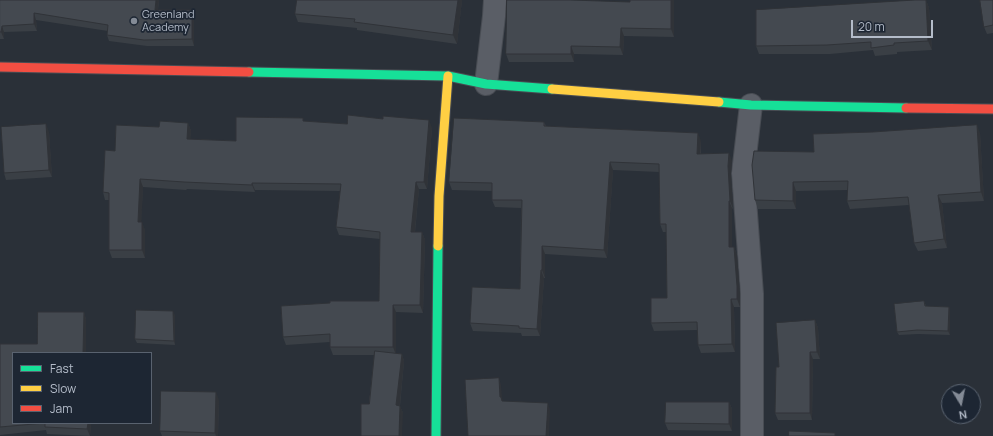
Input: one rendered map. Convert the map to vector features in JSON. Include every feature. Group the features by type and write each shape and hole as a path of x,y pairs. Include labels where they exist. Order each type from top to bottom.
{"street":[{"path":"486,84 495,0"},
{"path":"0,67 448,76 486,84 751,105 993,108"},
{"path":"436,436 439,196 448,76"},
{"path":"751,105 743,173 752,294 752,436"}],"building":[{"path":"0,0 156,0 155,10 192,10 192,39 144,40 107,35 108,25 34,13 34,24 2,26 0,32"},
{"path":"297,0 458,0 453,35 354,22 355,19 295,14"},
{"path":"507,0 630,2 630,0 671,0 671,29 621,28 620,47 571,46 571,54 506,54"},
{"path":"926,0 928,41 894,43 894,45 871,48 871,42 827,45 756,46 756,10"},
{"path":"980,0 993,0 993,25 984,27"},
{"path":"348,115 383,119 383,116 429,120 424,182 416,182 411,232 422,232 420,305 393,305 393,347 330,347 330,334 283,337 281,306 330,303 330,301 379,301 380,232 336,227 341,184 252,183 252,185 140,179 138,222 142,222 142,250 109,250 109,193 103,192 105,150 115,151 116,125 159,127 160,121 188,123 187,139 236,141 236,117 303,118 303,121 347,124"},
{"path":"454,118 544,122 544,126 698,133 697,154 729,153 729,247 734,247 737,286 737,299 731,299 732,344 698,345 697,322 651,323 651,298 667,298 666,224 660,224 659,164 610,162 604,250 542,246 542,270 537,329 519,328 519,326 470,323 472,287 520,289 522,200 492,200 492,183 449,182"},
{"path":"46,124 49,170 4,173 1,127"},
{"path":"977,125 981,192 938,195 944,239 914,243 908,197 847,201 848,181 793,182 793,201 755,200 752,165 754,151 814,152 813,134 873,132"},
{"path":"924,301 925,306 949,307 948,331 917,330 897,332 894,304"},
{"path":"136,310 173,311 174,341 135,339"},
{"path":"38,312 84,312 83,352 12,352 12,424 34,424 0,427 0,344 37,344"},
{"path":"815,320 817,352 810,352 810,413 775,413 776,367 779,367 776,323"},
{"path":"375,351 402,354 396,405 400,406 399,436 361,436 361,404 369,404"},
{"path":"499,378 500,397 502,401 548,403 546,436 468,436 465,380"},
{"path":"161,391 216,392 215,433 160,431"},
{"path":"666,402 729,402 729,424 665,423"},
{"path":"45,424 88,424 87,429 45,427"},
{"path":"789,431 835,433 835,436 789,436"}],"traffic: fast":[{"path":"249,72 448,76 486,84 552,89"},
{"path":"719,102 751,105 906,108"},
{"path":"436,436 438,246"}],"traffic: slow":[{"path":"438,246 439,196 448,76"},
{"path":"552,89 719,102"}],"traffic: jam":[{"path":"0,67 249,72"},
{"path":"906,108 993,109"}],"place":[{"name":"Greenland Academy","path":"134,21"}]}
